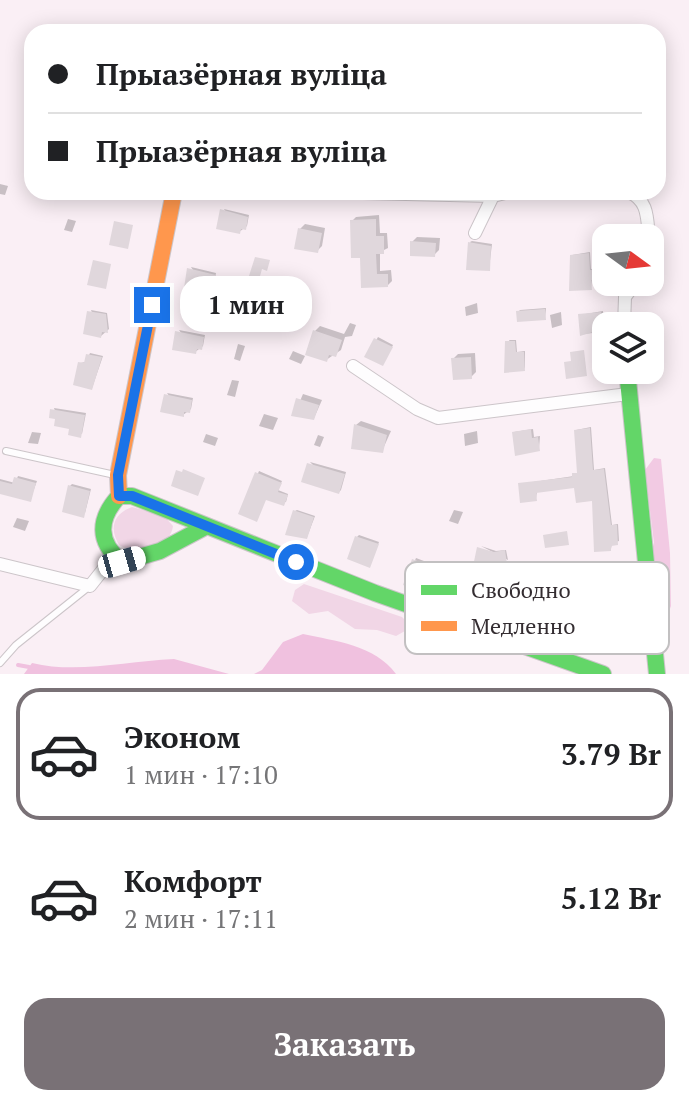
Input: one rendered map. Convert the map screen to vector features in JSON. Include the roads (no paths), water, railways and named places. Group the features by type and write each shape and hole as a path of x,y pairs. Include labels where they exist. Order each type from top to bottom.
{"street":[{"path":"119,496 118,475 172,200"},
{"path":"475,233 491,200"},
{"path":"641,200 647,209 648,224"},
{"path":"353,366 417,409 438,418 628,394"},
{"path":"628,384 645,562"},
{"path":"207,526 160,551 122,562 113,557 101,537 107,507 119,496 132,496 405,604"},
{"path":"0,564 90,586 113,557"},
{"path":"547,654 603,674"},
{"path":"655,654 657,674"}],"lane":[{"path":"6,451 118,475"},
{"path":"0,663 16,645 90,586"}],"waterway":[{"path":"18,665 29,667"}]}
